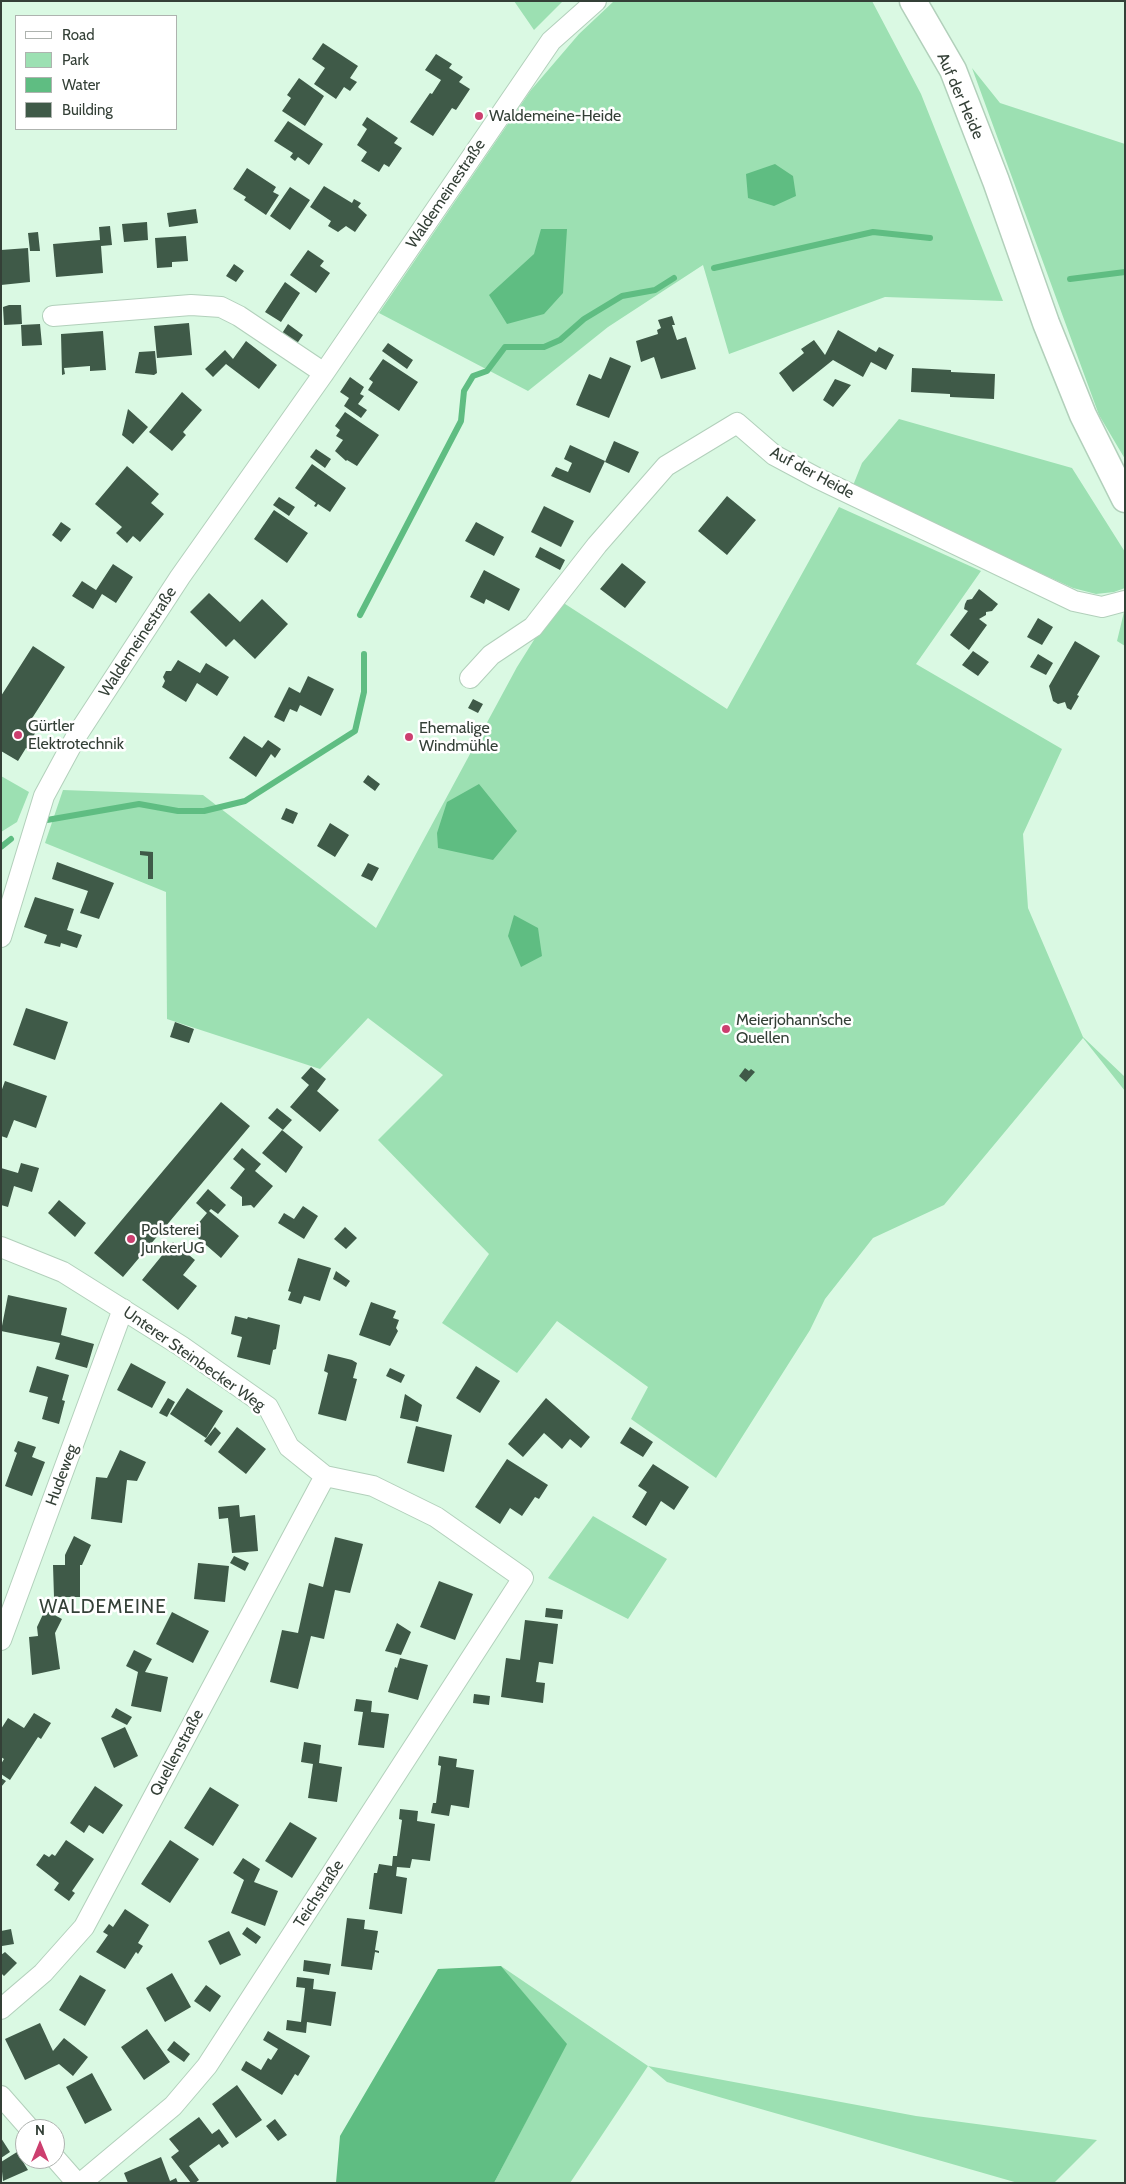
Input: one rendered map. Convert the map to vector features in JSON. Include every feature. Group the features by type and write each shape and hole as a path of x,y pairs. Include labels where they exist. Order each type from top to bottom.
{"street":[{"name":"Waldemeinestraße","path":"1,937 44,796 78,735 180,577 324,373 551,41 596,1"},
{"name":"Auf der Heide","path":"913,1 953,70 1083,415 1125,499"},
{"path":"53,316 191,305 221,307 239,316 324,373"},
{"name":"Auf der Heide","path":"470,678 491,655 533,627 597,545 666,466 737,424 774,455 816,478 1074,601 1102,607 1125,601"},
{"name":"Unterer Steinbecker Weg","path":"1,1247 63,1272 181,1346 268,1407 289,1447 325,1476 374,1486 427,1512 523,1578"},
{"name":"Hudeweg","path":"1,1640 123,1309"},
{"name":"Quellenstraße","path":"1,2009 43,1973 84,1927 325,1476"},
{"name":"Teichstraße","path":"81,2183 172,2106 207,2066 523,1578"},
{"path":"1,2096 21,2119"},
{"path":"65,2169 77,2183"}],"green space":[{"path":"514,1 563,1 534,30"},
{"path":"614,1 872,1 921,94 1003,301 885,297 729,354 703,265 608,327 528,391 379,313 531,90 579,34"},
{"path":"972,68 1000,103 1125,144 1125,459 1099,415"},
{"path":"899,419 1072,468 1125,552 1125,588 1114,592 1096,594 1073,588 852,488 862,463"},
{"path":"839,507 981,571 916,664 1062,749 1023,834 1028,908 1083,1037 1125,1077 1125,1091 1083,1038 944,1205 873,1238 825,1299 810,1330 716,1478 631,1419 648,1387 557,1321 517,1373 442,1323 489,1254 378,1140 443,1075 368,1018 320,1069 167,1019 166,892 45,843 63,790 203,795 376,928 517,667 559,600 727,709"},
{"path":"1125,612 1125,646 1117,641"},
{"path":"1,776 29,792 17,822 1,832"},
{"path":"593,1516 667,1559 628,1619 548,1578"},
{"path":"501,1966 648,2066 570,2183 494,2183 566,2044"},
{"path":"648,2066 916,2116 1097,2140 1054,2183 1018,2183 667,2082"}],"water":[{"path":"775,164 793,176 796,196 774,206 748,198 746,174"},
{"path":"541,229 567,229 563,293 544,314 507,324 489,295 534,254"},
{"path":"479,784 517,831 493,860 438,848 437,833 447,802"},
{"path":"514,915 538,928 542,956 521,967 508,936"},
{"path":"501,1966 567,2044 494,2183 336,2183 340,2136 438,1969"}],"building":[{"path":"323,43 358,66 350,78 357,82 350,91 344,87 336,99 314,84 325,68 312,59"},
{"path":"436,54 452,64 449,68 463,77 459,82 470,89 456,110 452,108 433,136 410,122 441,80 425,70"},
{"path":"299,78 324,96 305,126 282,111 291,98 287,95"},
{"path":"367,117 398,138 394,143 402,148 389,167 384,164 379,172 361,161 367,152 357,145 367,129 362,125"},
{"path":"288,121 323,144 309,165 298,157 295,161 290,157 293,153 274,141"},
{"path":"247,168 276,187 273,192 279,195 266,215 244,200 246,197 233,189"},
{"path":"324,186 352,203 354,199 361,203 358,207 367,215 355,232 346,226 338,232 328,226 331,221 310,207"},
{"path":"290,187 310,200 290,230 270,216"},
{"path":"196,209 198,223 169,227 167,213"},
{"path":"147,222 148,240 124,242 122,224"},
{"path":"110,226 112,245 101,246 103,273 56,277 53,244 100,240 99,227"},
{"path":"38,232 40,251 30,251 28,233"},
{"path":"186,236 188,261 172,262 172,267 157,268 155,238"},
{"path":"28,248 30,282 1,285 1,250"},
{"path":"308,250 324,261 320,266 330,273 316,293 290,275"},
{"path":"234,264 244,271 236,282 226,276"},
{"path":"285,282 300,293 281,322 265,312"},
{"path":"21,305 22,324 4,325 3,307"},
{"path":"672,316 675,325 672,325 677,340 686,337 696,369 661,379 654,357 641,362 636,341 658,334 657,330 661,328 658,320"},
{"path":"189,323 192,355 157,358 154,326"},
{"path":"40,324 42,345 22,346 21,325"},
{"path":"288,324 303,335 296,345 281,335"},
{"path":"838,330 876,352 879,347 894,355 886,370 871,362 863,377 833,360 793,392 779,373 804,353 801,349 814,340 825,355"},
{"path":"103,331 106,370 90,371 90,366 64,368 65,374 62,375 61,334"},
{"path":"246,341 277,365 259,389 226,364 213,377 205,369 225,350 233,359"},
{"path":"388,343 413,360 407,369 382,351"},
{"path":"155,351 157,373 154,375 135,373 139,352"},
{"path":"610,357 631,366 609,418 576,405 589,374 601,379"},
{"path":"383,359 418,382 399,411 368,390 373,382 369,379"},
{"path":"912,368 995,374 994,399 950,397 950,394 911,392"},
{"path":"350,377 364,387 360,394 364,396 358,404 367,410 361,418 344,406 349,398 340,392"},
{"path":"835,379 851,385 833,407 823,400"},
{"path":"182,392 202,410 183,432 186,435 172,451 149,432"},
{"path":"128,409 148,427 133,444 122,435"},
{"path":"345,412 379,435 357,466 346,461 335,451 343,440 336,436 340,430 335,426"},
{"path":"614,441 639,452 629,473 605,462"},
{"path":"570,445 605,461 590,493 551,476 556,467 568,472 572,463 564,459"},
{"path":"316,449 331,459 325,468 310,457"},
{"path":"312,464 346,488 330,512 318,504 316,507 314,506 316,503 295,488"},
{"path":"127,466 159,494 151,503 164,514 140,542 133,536 127,543 116,533 122,527 95,504"},
{"path":"727,496 756,520 727,555 698,531"},
{"path":"279,497 295,507 289,516 273,505"},
{"path":"544,506 574,521 561,547 531,532"},
{"path":"274,510 308,533 287,563 254,539"},
{"path":"61,522 71,529 61,542 52,535"},
{"path":"476,522 504,537 494,556 465,541"},
{"path":"540,547 565,560 560,570 535,557"},
{"path":"622,563 646,582 625,608 600,589"},
{"path":"113,564 133,577 116,603 102,594 93,609 72,596 82,581 96,590"},
{"path":"484,570 520,589 509,611 486,599 484,604 470,597"},
{"path":"979,589 998,604 992,611 986,612 986,615 979,619 987,625 969,650 950,635 968,611 964,609 967,600 972,599"},
{"path":"209,593 240,622 262,599 288,624 255,659 234,639 226,647 190,612"},
{"path":"1038,618 1053,627 1042,645 1027,637"},
{"path":"1075,641 1100,656 1077,695 1079,696 1071,710 1067,708 1065,702 1058,704 1053,701 1049,686"},
{"path":"33,646 65,667 29,723 38,729 30,741 28,749 26,748 18,761 1,751 1,696"},
{"path":"973,651 989,662 978,676 962,665"},
{"path":"1038,654 1053,663 1046,675 1030,667"},
{"path":"178,660 200,673 206,663 229,677 217,696 197,683 186,702 162,687 166,671 171,671"},
{"path":"308,676 334,689 321,716 300,705 297,712 290,709 284,722 274,717 289,687 300,693"},
{"path":"473,699 483,704 478,713 468,708"},
{"path":"244,736 262,748 268,740 281,749 275,758 271,754 256,777 229,758"},
{"path":"368,775 380,784 375,791 363,782"},
{"path":"286,808 298,813 293,824 281,819"},
{"path":"330,823 349,835 335,857 317,846"},
{"path":"140,851 153,852 153,879 148,879 148,856 140,855"},
{"path":"57,862 114,883 99,919 80,913 88,891 52,879"},
{"path":"368,863 379,868 372,881 361,876"},
{"path":"35,897 74,909 67,930 82,935 77,948 61,943 60,947 44,943 47,935 24,927"},
{"path":"26,1008 68,1022 55,1060 13,1045"},
{"path":"175,1022 194,1029 189,1043 170,1037"},
{"name":"Meierjohann’sche Quellen","path":"724,1023 730,1025 728,1034 722,1033"},
{"path":"311,1067 326,1079 317,1091 339,1110 320,1132 290,1107 309,1085 301,1078"},
{"path":"745,1068 755,1072 746,1082 739,1076"},
{"path":"5,1081 47,1096 36,1128 14,1120 7,1138 1,1136 1,1092"},
{"path":"221,1102 250,1126 123,1277 94,1253"},
{"path":"277,1108 292,1120 283,1130 268,1118"},
{"path":"282,1130 303,1147 286,1173 262,1153"},
{"path":"242,1148 261,1164 255,1171 273,1186 254,1208 251,1205 242,1206 242,1197 230,1188 245,1169 233,1159"},
{"path":"21,1163 39,1168 32,1192 14,1186 8,1207 1,1205 1,1168 18,1173"},
{"path":"208,1189 226,1205 218,1214 211,1209 209,1211 239,1236 221,1258 191,1232 207,1213 196,1203"},
{"path":"59,1200 86,1223 75,1237 48,1213"},
{"path":"303,1206 318,1216 304,1239 278,1223 284,1213 294,1219"},
{"path":"345,1227 357,1238 346,1249 334,1239"},
{"path":"173,1242 195,1260 183,1275 197,1286 178,1310 142,1280"},
{"path":"298,1258 331,1268 320,1301 304,1296 301,1304 288,1300 291,1292 288,1291"},
{"path":"336,1271 350,1281 346,1287 333,1279"},
{"path":"8,1295 67,1308 61,1335 94,1344 87,1368 55,1359 60,1343 1,1331"},
{"path":"371,1302 396,1311 393,1318 399,1320 396,1328 398,1331 390,1346 359,1335"},
{"path":"235,1316 247,1319 248,1317 280,1325 276,1349 273,1350 270,1365 237,1357 242,1337 231,1334"},
{"path":"328,1354 357,1363 353,1378 357,1379 346,1421 318,1414 328,1373 324,1371"},
{"path":"131,1363 166,1382 152,1408 117,1390"},
{"path":"37,1366 69,1375 62,1400 65,1401 59,1424 42,1419 48,1397 29,1392"},
{"path":"476,1366 500,1381 480,1413 456,1398"},
{"path":"390,1368 405,1375 401,1383 386,1376"},
{"path":"187,1388 223,1411 206,1438 170,1414"},
{"path":"405,1394 422,1405 418,1422 400,1418"},
{"path":"168,1398 175,1402 167,1417 159,1413"},
{"path":"546,1398 590,1437 581,1448 570,1439 562,1449 544,1433 523,1457 508,1444"},
{"path":"416,1426 452,1435 444,1472 407,1463"},
{"path":"215,1427 221,1433 211,1446 204,1441"},
{"path":"237,1427 266,1449 246,1474 218,1452"},
{"path":"630,1427 653,1442 643,1457 620,1443"},
{"path":"18,1441 36,1447 32,1457 45,1462 32,1496 5,1486 17,1453 14,1451"},
{"path":"120,1450 146,1462 137,1481 127,1480 122,1523 91,1519 96,1477 107,1478"},
{"path":"507,1459 548,1485 539,1499 535,1497 522,1516 510,1508 500,1524 475,1507"},
{"path":"653,1464 689,1487 674,1510 661,1501 646,1526 632,1517 647,1492 638,1486"},
{"path":"239,1505 240,1517 255,1515 258,1551 232,1553 228,1518 219,1519 218,1507"},
{"path":"74,1536 91,1545 82,1565 80,1565 80,1597 54,1597 53,1565 65,1565 65,1555"},
{"path":"335,1537 363,1544 350,1593 335,1590 324,1639 311,1636 298,1689 270,1682 282,1630 298,1633 309,1583 323,1587"},
{"path":"234,1556 249,1563 245,1571 230,1563"},
{"path":"198,1563 229,1566 225,1602 194,1599"},
{"path":"439,1581 473,1594 455,1640 420,1627"},
{"path":"546,1608 563,1610 562,1619 545,1617"},
{"path":"45,1610 62,1619 55,1633 60,1669 32,1675 29,1637 38,1636 37,1627"},
{"path":"172,1612 209,1631 193,1663 156,1644"},
{"path":"525,1620 558,1624 553,1664 539,1662 536,1682 545,1683 543,1703 501,1697 506,1658 520,1660"},
{"path":"397,1623 411,1632 401,1655 385,1651"},
{"path":"134,1650 152,1659 145,1672 168,1677 161,1712 131,1706 138,1672 126,1666"},
{"path":"400,1658 428,1665 418,1700 388,1692 395,1667 397,1668"},
{"path":"474,1694 490,1696 489,1705 473,1703"},
{"path":"356,1699 372,1701 371,1712 389,1714 384,1748 358,1745 363,1712 354,1711"},
{"path":"116,1708 132,1717 127,1725 111,1717"},
{"path":"34,1713 51,1723 41,1739 38,1737 10,1780 1,1774 1,1764 4,1759 1,1757 1,1729 8,1718 24,1728"},
{"path":"125,1727 138,1756 114,1768 101,1738"},
{"path":"304,1742 321,1745 319,1763 342,1767 337,1802 308,1798 313,1764 301,1762"},
{"path":"439,1756 457,1759 456,1767 474,1770 469,1808 451,1805 449,1816 431,1813 433,1803 436,1803 441,1766 438,1765"},
{"path":"1,1778 6,1781 1,1787"},
{"path":"95,1786 123,1805 103,1834 89,1825 84,1833 70,1823"},
{"path":"210,1787 239,1805 213,1846 184,1828"},
{"path":"400,1809 418,1811 417,1821 435,1824 430,1861 412,1859 410,1868 397,1867 396,1876 407,1878 402,1914 369,1909 374,1873 377,1873 379,1864 392,1866 393,1856 397,1856 402,1820 399,1819"},
{"path":"290,1822 317,1838 292,1878 265,1861"},
{"path":"66,1840 94,1859 72,1891 75,1893 69,1901 54,1890 59,1883 36,1865 44,1854 49,1857 52,1854 55,1856"},
{"path":"170,1840 199,1859 170,1903 141,1884"},
{"path":"243,1858 260,1869 254,1882 278,1891 265,1926 231,1913 244,1880 233,1873"},
{"path":"125,1909 149,1925 138,1943 143,1946 138,1954 136,1952 125,1969 96,1952 108,1935 103,1932 109,1924 113,1927"},
{"path":"347,1918 365,1920 364,1929 378,1931 375,1950 379,1951 379,1953 375,1952 372,1970 341,1966"},
{"path":"247,1927 261,1937 256,1944 242,1934"},
{"path":"11,1929 14,1944 2,1946 1,1931"},
{"path":"229,1931 241,1955 220,1965 208,1941"},
{"path":"5,1952 17,1963 4,1976 1,1973 1,1955"},
{"path":"304,1960 331,1964 329,1975 303,1971"},
{"path":"172,1973 191,2007 165,2022 146,1988"},
{"path":"80,1975 106,1990 85,2026 59,2010"},
{"path":"297,1977 314,1979 313,1989 336,1992 331,2026 307,2022 306,2033 286,2030 287,2020 301,2022 305,1988 296,1987"},
{"path":"206,1985 221,1996 210,2012 194,2001"},
{"path":"40,2023 53,2051 64,2038 88,2057 73,2076 59,2064 25,2080 5,2039"},
{"path":"147,2029 170,2062 144,2080 121,2047"},
{"path":"268,2031 310,2056 298,2076 295,2074 282,2095 241,2070 246,2061 261,2070 268,2058 271,2060 278,2049 263,2040"},
{"path":"174,2041 190,2054 184,2062 167,2050"},
{"path":"92,2073 112,2110 85,2124 66,2087"},
{"path":"237,2085 262,2120 236,2138 212,2104"},
{"path":"199,2117 212,2134 219,2129 229,2143 222,2148 219,2144 189,2166 199,2180 191,2183 171,2157 179,2151 169,2139"},
{"path":"275,2119 287,2135 278,2141 266,2126"},
{"path":"1,2138 10,2152 1,2158"},
{"path":"15,2153 15,2169 28,2170 3,2181 1,2162"},
{"path":"161,2157 170,2181 176,2178 178,2183 128,2183 124,2173"}],"waterway":[{"path":"714,268 873,232 930,238"},
{"path":"1070,279 1125,272"},
{"path":"360,615 461,421 464,391 473,376 487,371 505,347 544,347 560,340 584,319 622,296 655,290 674,278"},
{"path":"47,820 139,804 178,811 204,811 245,801 355,731 364,692 364,654"},
{"path":"1,847 11,839"}],"place":[{"name":"Waldemeine-Heide","path":"479,116"},
{"name":"Gürtler Elektrotechnik","path":"18,735"},
{"name":"Ehemalige Windmühle","path":"409,737"},
{"name":"Meierjohann’sche Quellen","path":"726,1029"},
{"name":"Polsterei JunkerUG","path":"131,1239"}],"district":[{"name":"WALDEMEINE","path":"103,1607"}]}
